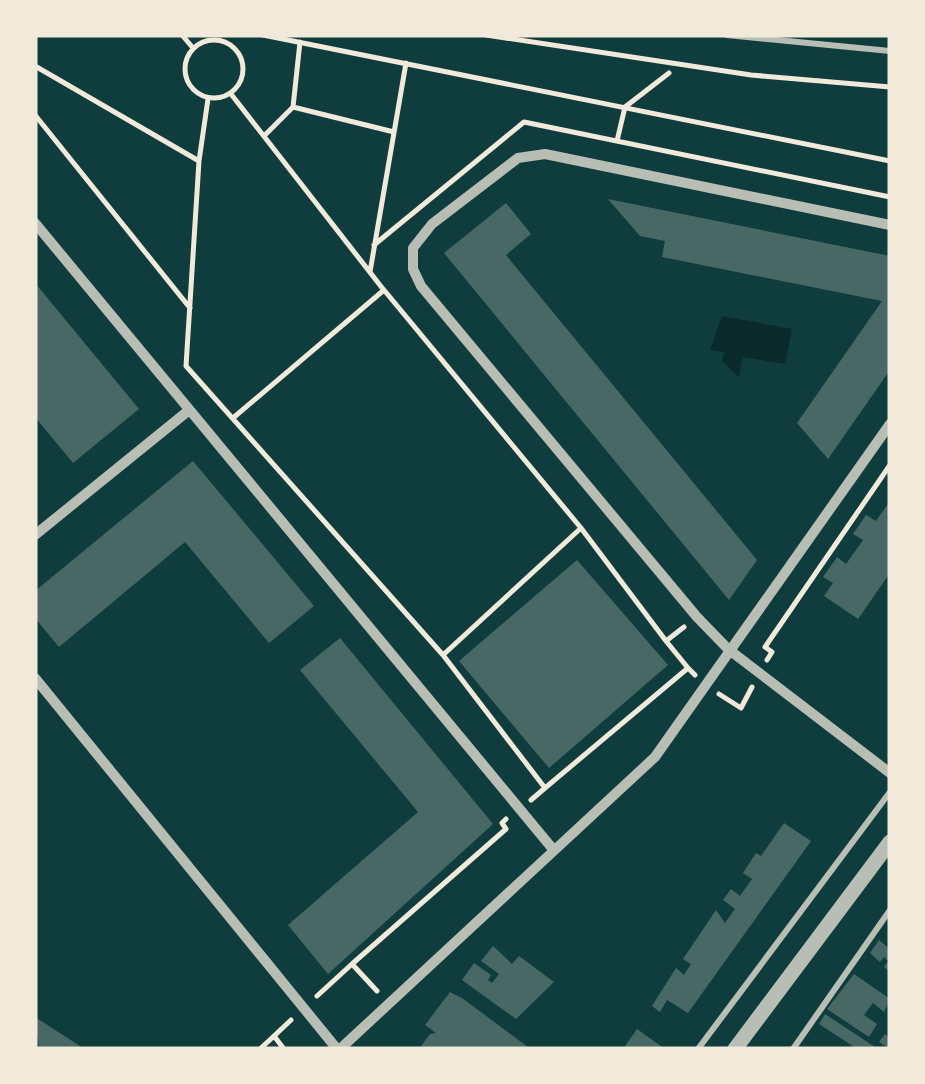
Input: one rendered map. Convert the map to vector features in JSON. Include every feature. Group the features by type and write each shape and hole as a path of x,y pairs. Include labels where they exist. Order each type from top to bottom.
{"street":[{"path":"890,225 545,154 518,158 432,224 413,248 413,269 420,286 697,617 728,648 890,773"},
{"path":"35,223 552,848"},
{"path":"35,536 188,410"},
{"path":"35,678 339,1049 655,756 890,424"},
{"path":"735,1049 890,842"}],"lane":[{"path":"727,35 890,52"},
{"path":"698,1049 890,792"},
{"path":"793,1049 890,910"}],"path":[{"path":"182,35 193,48"},
{"path":"263,35 890,161"},
{"path":"486,35 751,74 890,86"},
{"path":"216,38 233,46 242,62 242,80 230,94 208,98 187,82 185,64 193,48 216,38"},
{"path":"264,136 293,107 300,42"},
{"path":"370,272 406,63"},
{"path":"35,66 199,161"},
{"path":"618,141 625,107 670,73"},
{"path":"230,94 384,290 581,528 688,668 742,708 772,652 764,647 890,465"},
{"path":"208,98 199,161 186,366 443,654 545,788"},
{"path":"293,107 394,132"},
{"path":"35,115 190,308"},
{"path":"232,418 384,290"},
{"path":"443,654 581,528"},
{"path":"666,641 697,617"},
{"path":"389,1004 352,964 506,828 502,823 688,668"},
{"path":"260,1049 274,1036"}],"water":[{"path":"722,316 792,329 785,364 743,357 739,377 722,361 724,352 710,350"}],"building":[{"path":"608,199 890,256 890,370 828,459 797,423 882,301 662,257 665,241 640,236"},
{"path":"506,203 531,234 506,255 757,560 729,600 444,253"},
{"path":"35,283 139,409 73,463 35,417"},
{"path":"193,461 314,606 269,643 185,542 59,647 35,618 35,591"},
{"path":"890,501 890,573 858,619 824,596 833,583 823,577 837,557 846,564 863,540 853,534 866,515 876,521"},
{"path":"577,560 668,665 549,768 459,661"},
{"path":"340,638 493,824 328,974 288,925 418,812 300,670"},
{"path":"784,823 811,841 688,1013 667,1000 660,1012 652,1006 676,968 684,975 691,964 683,959 716,910 725,923 735,909 723,900 731,889 740,896 752,879 743,873 756,853 761,856"},
{"path":"879,940 890,949 890,972 884,967 888,961 884,957 880,962 870,953"},
{"path":"493,946 512,964 519,956 554,982 516,1019 462,980 474,963 491,975 488,980 492,983 499,974 481,961"},
{"path":"854,974 890,999 884,1012 873,1003 864,1015 877,1024 869,1037 827,1009"},
{"path":"450,992 528,1047 419,1049 430,1034 436,1033 425,1025"},
{"path":"825,1014 878,1049 857,1049 819,1024"},
{"path":"35,1017 80,1046 78,1049 39,1049"},
{"path":"637,1029 665,1049 623,1049"},
{"path":"885,1034 890,1038 890,1049 879,1042"}]}
